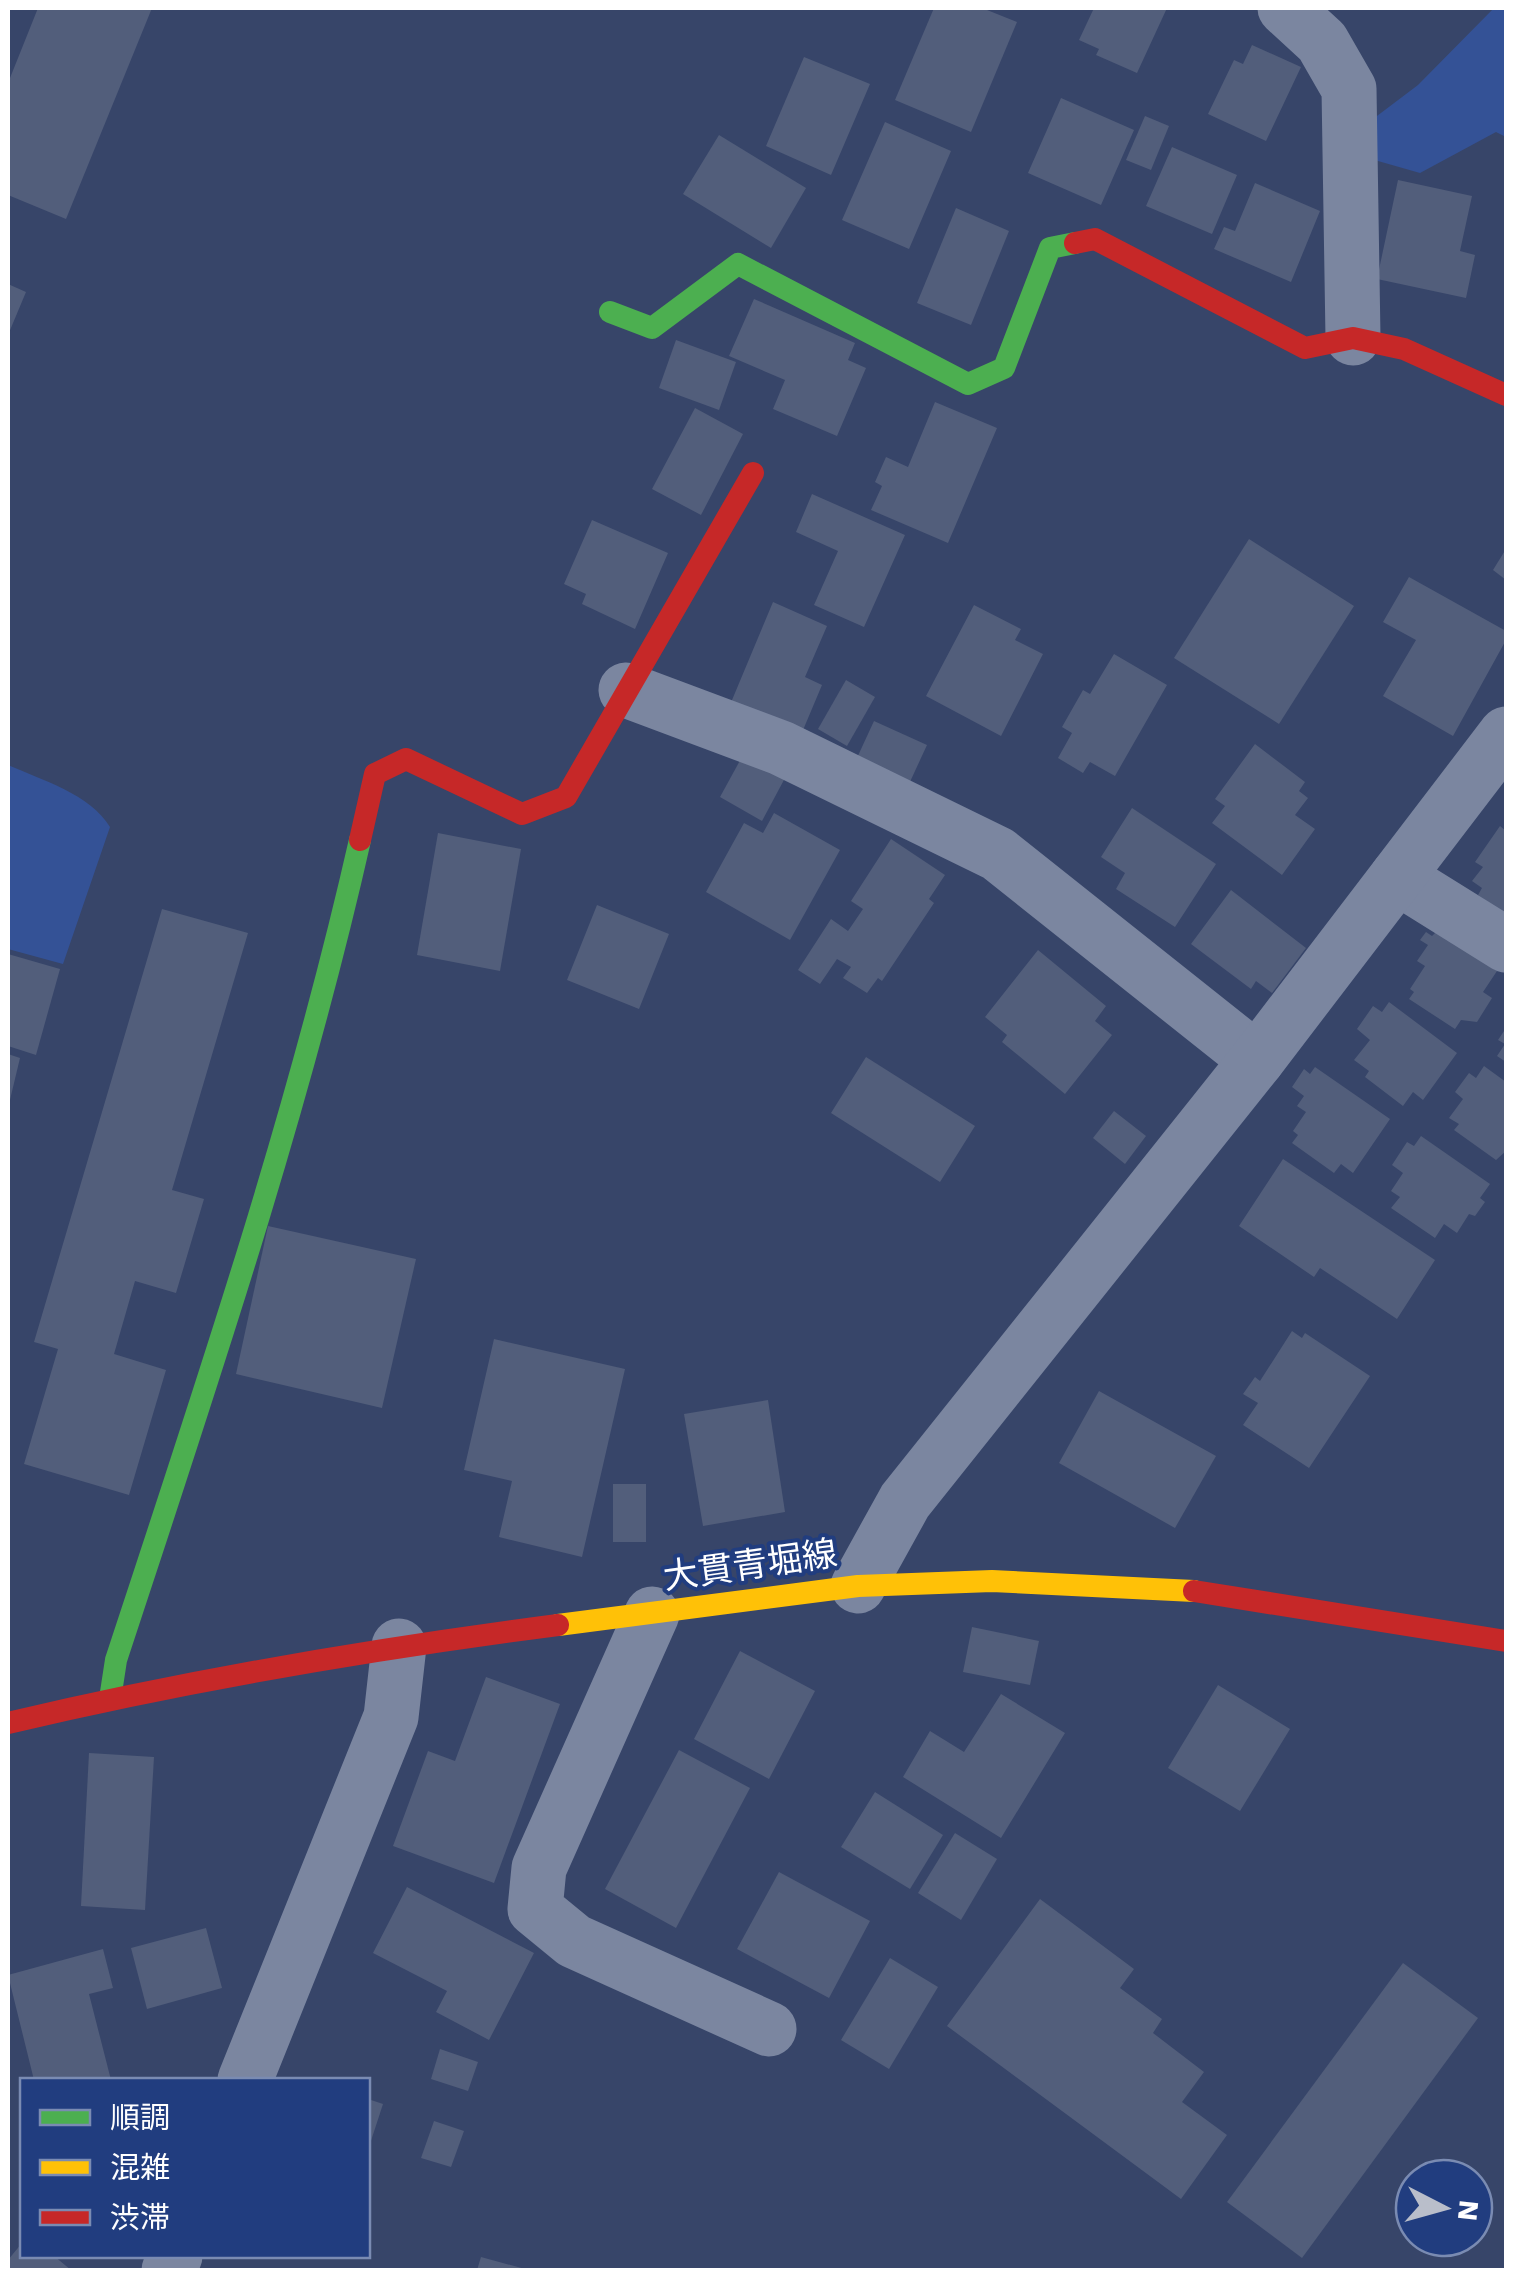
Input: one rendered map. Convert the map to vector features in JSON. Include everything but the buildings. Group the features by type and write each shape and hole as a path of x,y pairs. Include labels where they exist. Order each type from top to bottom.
{"street":[{"path":"1285,8 1322,42 1349,89 1353,338"},
{"path":"610,312 652,328 738,264 968,384 1004,368 1050,248 1095,239 1305,348 1353,338 1404,349 1506,395"},
{"path":"110,1699 116,1660 244,1271 329,973 375,774 406,758 522,814 566,797 753,473"},
{"path":"626,690 780,748 998,854 1257,1060"},
{"path":"858,1586 905,1501 1257,1060 1506,734"},
{"path":"1397,877 1506,945"},
{"name":"大貫青堀線","path":"8,1723 110,1699 399,1646 858,1586 992,1582 1176,1588 1506,1641"},
{"path":"652,1614 538,1868 535,1909 574,1941 769,2028"},
{"path":"246,2078 391,1717 399,1646"}],"shaded area":[{"path":"1494,8 1506,8 1506,137 1496,132 1420,173 1371,159 1369,122 1418,85"},
{"path":"8,765 78,797 110,827 63,964 8,949"}],"traffic: fast":[{"path":"610,312 652,328 738,264 968,384 1004,368 1050,248 1075,243"},
{"path":"110,1699 116,1660 279,1150 360,840"}],"traffic: slow":[{"path":"558,1625 858,1586 992,1581 1194,1591"}],"traffic: jam":[{"path":"1075,243 1095,239 1305,348 1353,338 1404,349 1506,395"},
{"path":"360,840 375,774 406,759 522,814 566,797 753,473"},
{"path":"1194,1591 1506,1641"},
{"path":"8,1723 282,1667 558,1625"}]}
